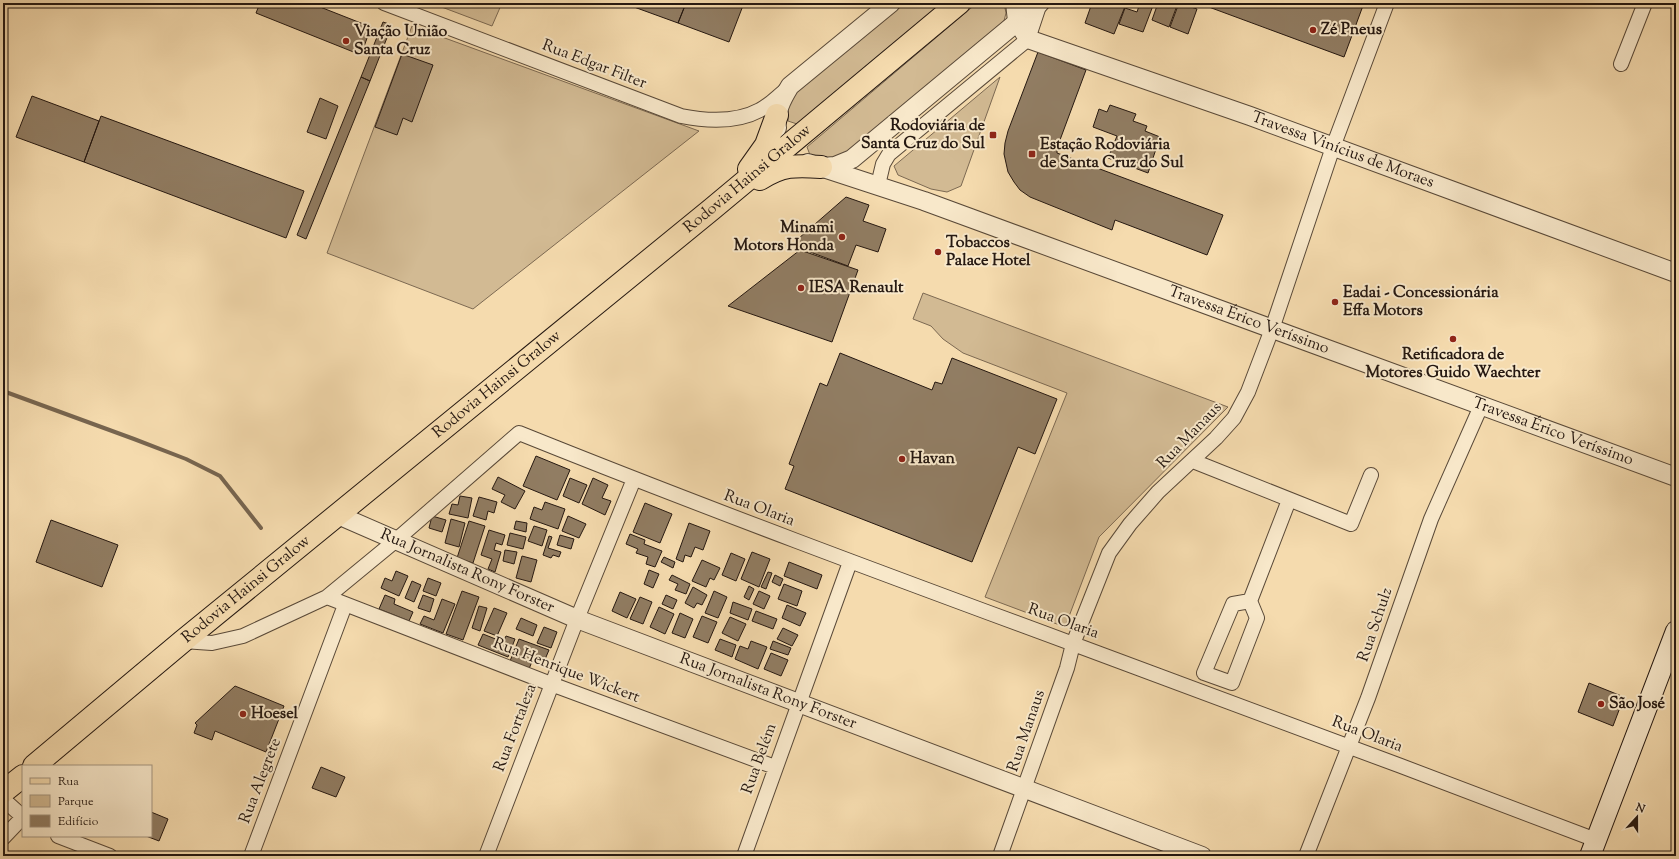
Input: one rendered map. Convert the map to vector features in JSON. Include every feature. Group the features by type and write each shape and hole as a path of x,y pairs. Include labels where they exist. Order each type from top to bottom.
{"main road":[{"name":"Rodovia Hainsi Gralow","path":"35,765 184,641 786,148 959,3"},
{"path":"712,209 746,174 756,161 766,145 777,115"},
{"path":"712,209 774,170 786,166 821,167"},
{"path":"1593,848 1676,631"},
{"path":"3,792 22,777"}],"street":[{"name":"Rua Edgar Filter","path":"384,3 669,112 699,120 718,120 749,114 760,110 790,86"},
{"path":"786,148 778,136 777,115 781,101 790,86 891,3"},
{"path":"1016,3 1017,21 1028,38"},
{"path":"821,167 835,166 852,159 1040,3"},
{"path":"878,185 883,164 889,154 1028,38 1040,3"},
{"name":"Rua Manaus","path":"1000,856 1067,668 1073,644 1109,553 1130,524 1158,492 1193,461 1234,418 1248,392 1272,329 1333,147 1387,3"},
{"path":"1621,64 1645,3"},
{"name":"Travessa Vinícius de Moraes","path":"1028,38 1250,116 1676,273"},
{"name":"Travessa Érico Veríssimo","path":"786,148 803,161 878,185 1676,477"},
{"name":"Rua Schulz","path":"1306,856 1368,698 1431,519 1481,406"},
{"name":"Rua Olaria","path":"395,541 518,433 850,562 1348,746 1593,848"},
{"path":"1193,461 1351,524 1371,475"},
{"name":"Rua Fortaleza","path":"486,856 551,684 634,479"},
{"path":"1250,601 1233,604 1204,673 1232,683 1257,618 1250,601 1289,500"},
{"name":"Rua Jornalista Rony Forster","path":"338,515 577,619 1202,856"},
{"path":"184,641 212,643 243,636 327,597 395,541"},
{"name":"Rua Belém","path":"744,856 850,562"},
{"name":"Rua Henrique Wickert","path":"327,597 551,684 775,767"},
{"name":"Rua Alegrete","path":"251,856 345,605"},
{"path":"3,799 22,816"},
{"path":"3,838 22,818"},
{"path":"61,837 110,856"}],"green space":[{"path":"431,3 502,3 492,26"},
{"path":"902,3 942,3 797,124 788,121 788,107 795,93"},
{"path":"977,3 1004,3 1006,13 1004,21 842,157 828,161 810,155 807,147"},
{"path":"412,26 699,131 473,309 327,253"},
{"path":"1000,77 961,186 947,192 931,189 898,175 894,166"},
{"path":"923,293 1228,407 1099,537 1065,627 985,597 1067,393 963,353 943,339 931,326 913,319"}],"building":[{"name":"Viação União Santa Cruz","path":"260,3 310,3 371,27 361,55 256,13"},
{"path":"623,3 686,3 678,23"},
{"path":"686,3 744,3 729,42 678,23"},
{"path":"1092,3 1126,4 1114,34 1085,23"},
{"path":"1140,3 1154,3 1143,32 1119,24 1125,8 1137,12"},
{"path":"1158,3 1178,3 1169,27 1152,20"},
{"path":"1179,3 1197,9 1188,34 1170,27"},
{"name":"Zé Pneus","path":"1198,3 1364,3 1344,57"},
{"path":"383,22 392,25 370,81 361,77"},
{"name":"Estação Rodoviária de Santa Cruz do Sul","path":"1038,52 1086,70 1057,148 1057,153 1223,215 1207,255 1115,220 1112,230 1030,197 1020,190 1008,172 1004,154 1005,143 1008,131"},
{"path":"402,54 433,65 412,122 403,118 397,135 375,127"},
{"path":"361,77 370,81 306,239 297,235"},
{"path":"32,96 99,121 84,162 16,137"},
{"path":"320,98 338,106 326,139 307,132"},
{"path":"1110,105 1136,114 1133,121 1147,126 1145,131 1160,137 1148,173 1108,158 1117,136 1093,127 1099,109 1107,112"},
{"path":"101,116 304,191 286,238 84,162"},
{"name":"Minami Motors Honda","path":"846,197 869,205 863,221 886,229 878,252 856,245 848,266 791,245"},
{"name":"IESA Renault","path":"800,250 858,270 832,342 728,306"},
{"name":"Havan","path":"840,353 932,390 935,382 942,384 952,358 1057,399 1035,454 1018,447 972,562 785,489 794,466 789,464 820,383 827,386"},
{"path":"536,456 570,470 557,500 523,486"},
{"path":"498,477 525,491 515,509 501,502 505,495 492,489"},
{"path":"570,478 587,485 579,503 563,496"},
{"path":"593,478 608,485 602,498 611,501 605,515 582,504"},
{"path":"460,496 472,498 468,518 449,514 452,504 458,505"},
{"path":"479,497 497,502 494,513 488,511 486,520 473,516"},
{"path":"545,502 565,509 558,529 530,519 534,507 542,510"},
{"path":"645,503 672,514 660,543 633,532"},
{"path":"432,516 446,520 442,532 429,528"},
{"path":"568,516 586,524 579,538 562,531"},
{"path":"451,519 465,523 459,547 445,543"},
{"path":"51,520 118,545 102,587 36,562"},
{"path":"469,521 485,526 473,563 457,558"},
{"path":"516,521 527,523 526,532 514,529"},
{"path":"689,523 710,531 703,550 695,547 691,557 685,555 683,562 676,559"},
{"path":"534,526 547,530 542,546 528,541"},
{"path":"489,530 505,535 502,545 496,543 494,550 501,552 495,572 488,569 492,559 481,555"},
{"path":"510,533 526,537 523,549 507,545"},
{"path":"630,534 645,540 644,544 662,551 655,567 646,564 648,557 636,553 638,549 626,544"},
{"path":"560,535 574,539 571,549 557,545"},
{"path":"549,536 552,537 548,548 561,552 559,557 553,555 551,558 543,555"},
{"path":"505,550 517,552 514,564 503,561"},
{"path":"752,552 770,559 759,587 741,579"},
{"path":"731,553 745,559 736,581 722,575"},
{"path":"522,556 537,560 531,582 516,578"},
{"path":"664,557 675,562 673,568 661,562"},
{"path":"702,560 720,568 714,580 710,578 706,587 692,581"},
{"path":"789,562 822,575 817,589 784,576"},
{"path":"649,570 659,574 653,588 644,584"},
{"path":"396,571 408,576 399,596 381,588 385,578 392,581"},
{"path":"768,572 772,573 766,589 761,587"},
{"path":"672,575 690,584 686,594 675,590 678,584 669,580"},
{"path":"775,575 783,579 780,586 772,582"},
{"path":"428,578 441,583 436,596 423,591"},
{"path":"412,581 421,585 414,602 405,598"},
{"path":"784,584 802,591 797,606 778,599"},
{"path":"749,586 754,589 749,600 744,597"},
{"path":"693,587 707,595 702,605 697,603 694,608 685,603"},
{"path":"462,591 479,597 463,640 446,634"},
{"path":"714,591 727,597 718,618 705,613"},
{"path":"759,591 770,596 764,609 753,604"},
{"path":"620,592 636,599 627,618 612,611"},
{"path":"385,595 395,599 394,604 413,612 409,621 379,609"},
{"path":"423,595 434,599 430,612 418,608"},
{"path":"666,595 677,600 673,609 662,604"},
{"path":"640,597 652,602 643,624 630,619"},
{"path":"442,599 455,604 443,633 420,624 424,616 434,620"},
{"path":"733,602 752,609 748,620 730,613"},
{"path":"787,605 806,613 800,626 782,618"},
{"path":"479,606 487,608 480,631 472,628"},
{"path":"659,607 674,614 665,634 650,627"},
{"path":"494,608 507,613 497,636 484,631"},
{"path":"756,611 777,619 773,629 752,621"},
{"path":"680,613 693,619 685,638 672,633"},
{"path":"702,616 717,622 708,643 693,637"},
{"path":"730,617 746,624 738,641 722,633"},
{"path":"521,618 537,625 533,636 516,629"},
{"path":"544,627 557,632 551,648 537,643"},
{"path":"783,628 798,635 792,646 777,639"},
{"path":"483,634 503,642 506,636 515,639 508,657 478,645"},
{"path":"519,639 549,650 543,664 533,659 529,669 510,661"},
{"path":"720,639 736,645 732,657 715,650"},
{"path":"751,641 767,647 758,669 735,659 740,646 748,649"},
{"path":"773,641 791,648 788,655 770,649"},
{"path":"771,653 788,660 781,676 764,669"},
{"name":"São José","path":"1589,683 1624,697 1613,726 1578,712"},
{"name":"Hoesel","path":"235,686 284,706 266,752 215,731 212,740 194,733 197,725 195,723"},
{"path":"321,767 345,777 336,797 312,788"},
{"path":"152,812 168,819 159,841 149,837 152,837"}],"waterway":[{"path":"3,391 186,459 220,476 261,528"}],"place":[{"name":"Zé Pneus","path":"1313,30"},
{"name":"Viação União Santa Cruz","path":"346,41"},
{"name":"Rodoviária de Santa Cruz do Sul","path":"993,135"},
{"name":"Estação Rodoviária de Santa Cruz do Sul","path":"1032,154"},
{"name":"Minami Motors Honda","path":"842,237"},
{"name":"Tobaccos Palace Hotel","path":"938,252"},
{"name":"IESA Renault","path":"801,288"},
{"name":"Eadai - Concessionária Effa Motors","path":"1335,302"},
{"name":"Retificadora de Motores Guido Waechter","path":"1453,339"},
{"name":"Havan","path":"902,459"},
{"name":"São José","path":"1601,704"},
{"name":"Hoesel","path":"243,714"}]}
